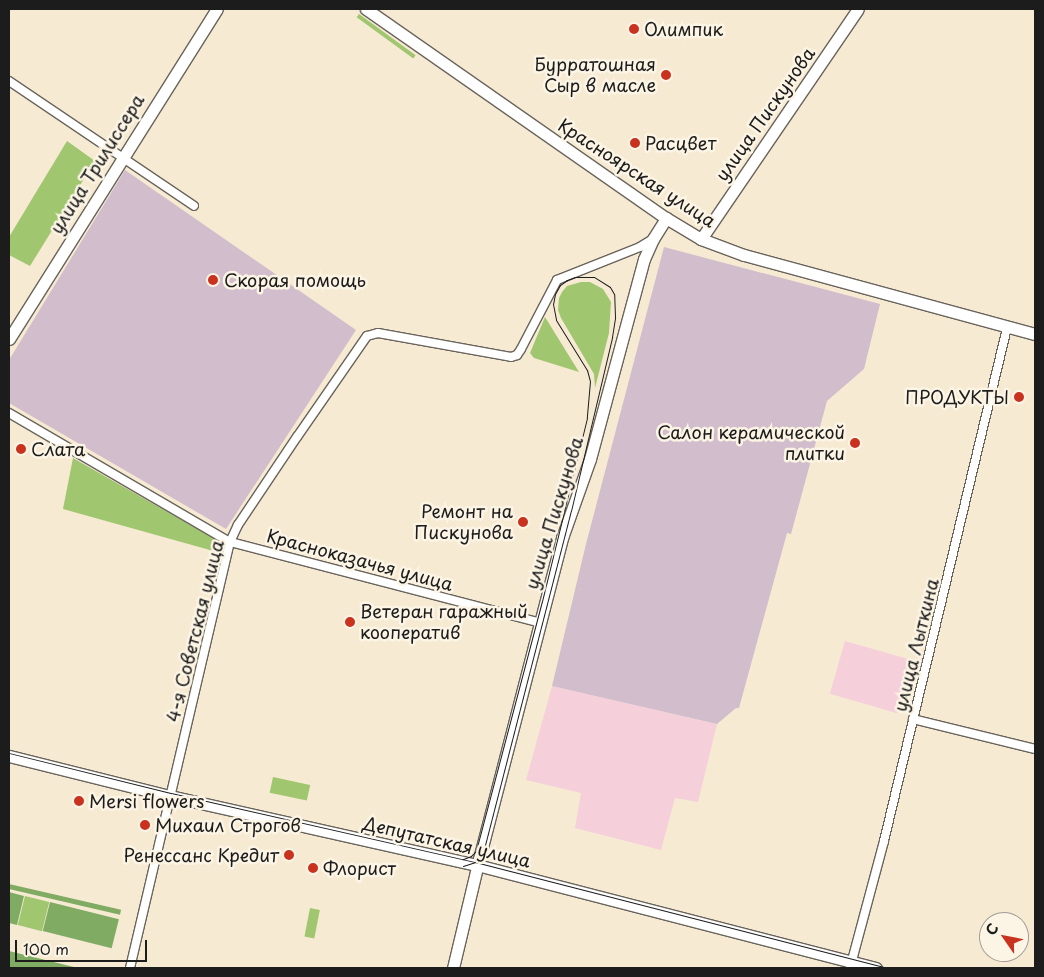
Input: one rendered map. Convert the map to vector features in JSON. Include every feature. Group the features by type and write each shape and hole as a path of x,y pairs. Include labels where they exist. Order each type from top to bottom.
{"street":[{"name":"улица Трилиссера","path":"9,339 122,156 217,9"},
{"name":"Красноярская улица","path":"366,9 666,218 701,239 744,255 1007,328 1035,334"},
{"name":"улица Пискунова","path":"701,239 858,9"},
{"path":"9,81 194,206"},
{"name":"улица Пискунова","path":"453,968 477,866 562,538 590,459 635,288 653,239 666,218"},
{"name":"4-я Советская улица","path":"130,968 230,542 238,526 297,436 367,336 378,333 511,357 521,349 557,280 640,247 653,239"},
{"name":"улица Лыткина","path":"851,965 913,719 1007,328"},
{"name":"Красноказачья улица","path":"9,413 230,542 540,623"},
{"path":"913,719 1035,749"},
{"name":"Депутатская улица","path":"9,756 170,796 477,866 851,965 876,968"}],"shaded area":[{"path":"125,170 356,330 226,529 9,403 9,360"},
{"path":"664,247 880,304 864,369 827,401 791,534 787,533 739,708 736,708 717,724 552,686 586,544"},
{"path":"845,641 912,660 897,713 830,694"},
{"path":"552,686 717,724 698,802 675,798 661,850 575,828 581,793 526,780"}],"green space":[{"path":"359,14 416,55 413,58 357,17"},
{"path":"67,141 95,161 30,266 9,255 9,237"},
{"path":"581,282 590,282 603,289 611,302 609,333 595,388 594,374 558,310 559,298 562,292 567,286"},
{"path":"545,317 579,372 534,358 530,353"},
{"path":"73,458 220,542 217,552 63,509"},
{"path":"273,777 310,785 307,801 270,793"},
{"path":"9,884 121,910 120,915 9,889"},
{"path":"9,892 24,896 17,925 9,923"},
{"path":"25,896 49,902 42,931 18,925"},
{"path":"50,902 119,919 112,948 43,931"},
{"path":"310,908 320,910 314,938 304,936"},
{"path":"9,951 78,968 9,968"}],"tram line":[{"path":"463,859 471,856 476,851 542,601 587,418 590,381 587,370 556,320 553,304 555,294 560,285 567,280 575,277 594,277 610,287 614,294 615,317 612,337 571,511 483,853 475,862 463,866"},
{"path":"9,753 171,793 475,862 889,968"}],"place":[{"name":"Олимпик","path":"634,29"},
{"name":"Бурратошная Сыр в масле","path":"666,75"},
{"name":"Расцвет","path":"635,143"},
{"name":"Скорая помощь","path":"213,280"},
{"name":"ПРОДУКТЫ","path":"1019,397"},
{"name":"Салон керамической плитки","path":"855,443"},
{"name":"Слата","path":"21,449"},
{"name":"Ремонт на Пискунова","path":"523,522"},
{"name":"Ветеран гаражный кооператив","path":"350,622"},
{"name":"Mersi flowers","path":"79,801"},
{"name":"Михаил Строгов","path":"145,825"},
{"name":"Ренессанс Кредит","path":"289,855"},
{"name":"Флорист","path":"313,868"}]}
